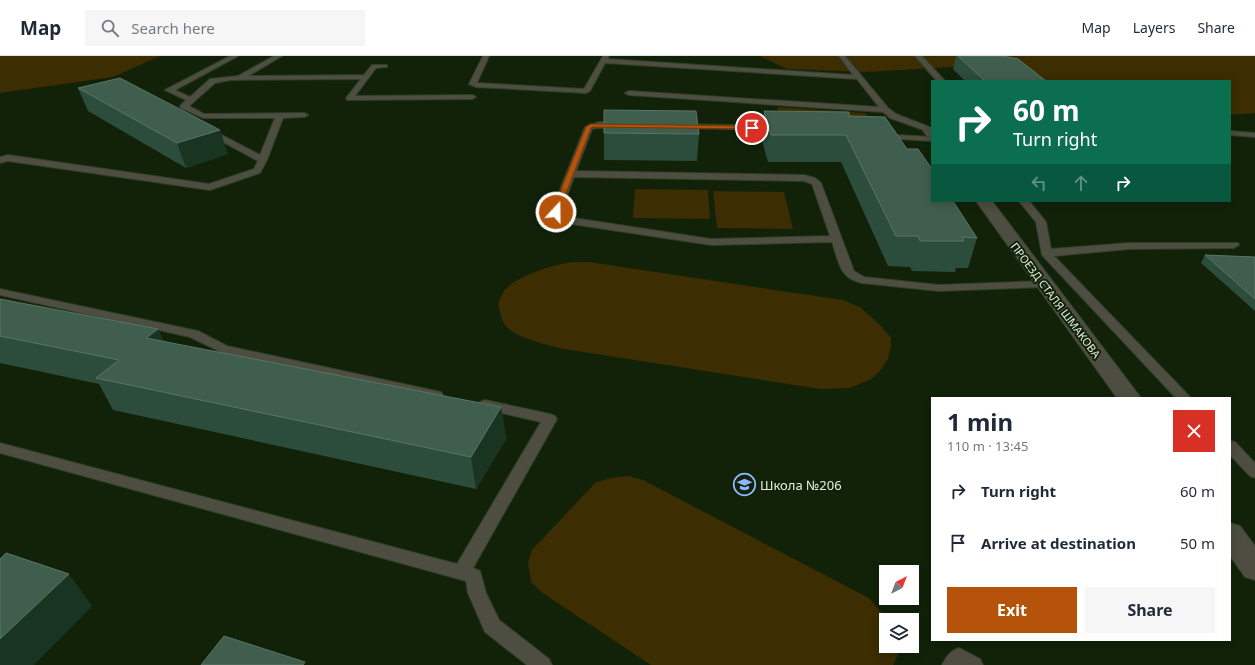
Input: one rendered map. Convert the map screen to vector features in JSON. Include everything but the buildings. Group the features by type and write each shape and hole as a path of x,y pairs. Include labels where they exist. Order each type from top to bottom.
{"street":[{"name":"ПРОЕЗД СТАЛЯ ШМАКОВА","path":"985,202 1128,397"},
{"path":"1231,535 1255,568"}],"lane":[{"path":"191,100 169,90 235,56"},
{"path":"239,78 279,56"},
{"path":"486,56 474,84 476,85 586,91 604,58 859,77"},
{"path":"842,56 885,110 897,118 919,125 931,133"},
{"path":"918,56 940,80"},
{"path":"385,66 374,66 350,98 472,97"},
{"path":"304,115 203,116 184,106 213,81 239,78 365,77"},
{"path":"629,93 885,110"},
{"path":"0,160 8,158 210,187 257,171 263,160 280,115"},
{"path":"630,125 598,124 589,127 556,212 558,217 565,220 711,242 836,239"},
{"path":"196,125 263,160"},
{"path":"670,126 790,129"},
{"path":"869,134 931,133"},
{"path":"1231,133 1255,135"},
{"path":"570,174 804,178 812,180 816,183 849,273 854,277 862,280 939,288 1045,284"},
{"path":"1025,202 1041,222 1046,252 1183,397"},
{"path":"1046,252 1129,246 1234,245"},
{"path":"0,292 194,334 223,349 449,398"},
{"path":"462,573 550,419 472,402"},
{"path":"1231,447 1255,472"},
{"path":"0,448 474,576 477,593 492,626 542,665"},
{"path":"952,665 959,656 973,665"}],"shaded area":[{"path":"0,56 160,56 113,77 0,93"},
{"path":"760,56 1255,56 1255,113 1231,115 1231,80 1034,80 969,66 865,72 787,69"},
{"path":"778,107 865,113 874,128 776,123"},
{"path":"635,189 708,190 710,219 633,218"},
{"path":"713,191 784,192 793,229 717,228"},
{"path":"572,262 589,262 843,300 860,307 881,326 891,338 888,359 880,371 871,379 850,388 820,389 564,349 541,343 516,334 510,330 504,323 498,304 505,290 527,275 546,268"},
{"path":"628,476 643,480 869,598 882,613 879,613 879,653 898,653 893,665 651,665 544,594 531,582 528,562 532,550 595,483 610,478"}],"place":[{"name":"Школа №206","path":"744,485"}],"route":[{"path":"556,212 589,127 592,125 752,128"}]}
